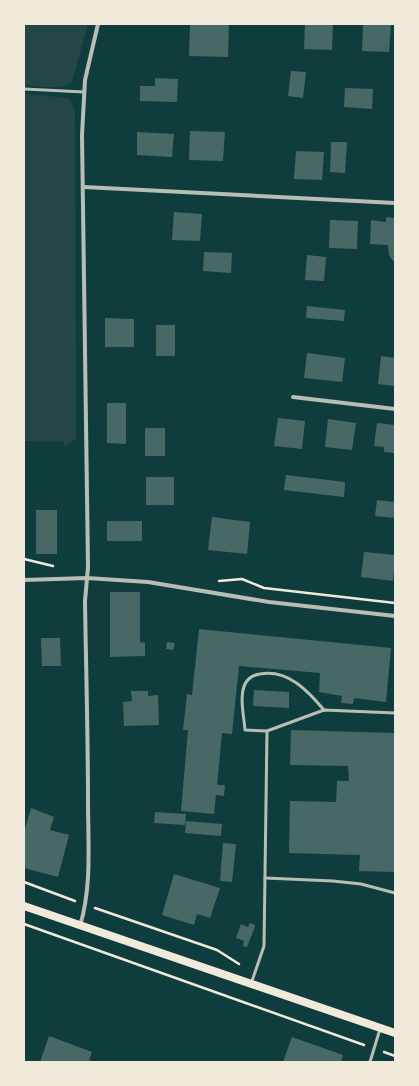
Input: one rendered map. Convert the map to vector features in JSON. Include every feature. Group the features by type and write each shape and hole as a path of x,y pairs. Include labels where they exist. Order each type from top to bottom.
{"main road":[{"path":"24,906 395,1033"}],"street":[{"path":"80,926 86,905 88,825 85,601 87,578 84,187 82,135 85,80 98,24"},
{"path":"84,187 395,203"},
{"path":"293,397 395,409"},
{"path":"24,580 87,578 148,582 269,602 395,616"}],"lane":[{"path":"24,89 84,92"},
{"path":"324,710 308,691 295,681 272,673 254,675 248,679 243,692 245,730 268,731 324,710 395,713"},
{"path":"251,984 264,946 268,731"},
{"path":"265,878 334,881 361,884 395,893"},
{"path":"370,1062 381,1028"}],"path":[{"path":"24,882 217,950 237,963 256,970"},
{"path":"24,924 395,1056"}],"shaded area":[{"path":"24,24 88,24 72,82 66,85 54,87 24,85"},
{"path":"24,93 65,98 70,100 75,110 76,439 64,447 64,442 24,441"}],"building":[{"path":"190,24 229,24 228,57 189,56"},
{"path":"305,24 333,24 332,50 304,49"},
{"path":"363,24 391,24 389,52 362,51"},
{"path":"291,71 306,72 303,98 288,96"},
{"path":"155,78 178,79 177,102 140,101 140,86 155,86"},
{"path":"345,88 373,89 372,109 344,107"},
{"path":"190,131 225,132 223,161 189,160"},
{"path":"137,132 174,134 172,157 137,155"},
{"path":"331,142 347,142 345,173 330,172"},
{"path":"296,151 324,152 322,180 294,179"},
{"path":"174,212 202,214 200,241 172,240"},
{"path":"386,217 395,218 395,261 393,261 389,255 388,245 370,244 371,220 386,222"},
{"path":"330,220 358,221 357,249 329,248"},
{"path":"204,252 232,253 231,273 203,271"},
{"path":"307,255 326,257 324,281 305,280"},
{"path":"307,306 345,310 344,321 306,318"},
{"path":"105,318 134,319 134,347 105,347"},
{"path":"156,325 175,325 175,356 156,356"},
{"path":"307,353 345,358 342,382 304,378"},
{"path":"381,356 395,358 395,386 378,384"},
{"path":"107,403 126,403 126,444 107,443"},
{"path":"278,418 305,421 302,449 274,446"},
{"path":"328,419 356,423 352,450 325,447"},
{"path":"377,423 395,425 394,453 384,452 384,447 374,446"},
{"path":"145,428 165,428 165,456 145,456"},
{"path":"286,475 345,482 344,497 284,490"},
{"path":"146,477 174,477 174,505 146,505"},
{"path":"377,500 395,502 395,518 375,516"},
{"path":"36,510 57,510 57,554 36,554"},
{"path":"212,517 250,522 247,554 208,550"},
{"path":"107,521 142,521 142,541 107,541"},
{"path":"364,552 395,555 393,581 361,577"},
{"path":"110,592 140,592 140,642 145,643 145,656 110,657"},
{"path":"199,629 391,648 386,702 354,698 353,704 341,703 342,696 319,692 320,673 239,666 232,734 222,733 217,785 225,785 224,796 216,795 214,814 181,811 188,730 183,730 187,694 192,695"},
{"path":"41,638 60,638 61,666 42,666"},
{"path":"167,642 175,643 173,650 166,649"},
{"path":"254,690 289,692 289,708 253,706"},
{"path":"131,691 148,691 148,696 158,695 159,725 124,726 123,702 132,701"},
{"path":"291,730 395,733 395,872 359,871 360,855 289,853 290,801 336,802 337,781 349,781 348,766 290,765"},
{"path":"31,808 54,817 50,830 69,835 58,877 24,868 24,832"},
{"path":"155,812 186,814 185,825 154,823"},
{"path":"186,821 222,824 221,836 185,833"},
{"path":"223,843 236,844 232,882 220,881"},
{"path":"174,874 220,888 210,918 197,914 194,925 162,915"},
{"path":"250,923 255,925 247,947 243,946 244,941 236,938 241,924 248,927"},
{"path":"49,1036 92,1052 89,1060 94,1062 40,1062"},
{"path":"292,1037 343,1055 341,1062 283,1062"}]}
